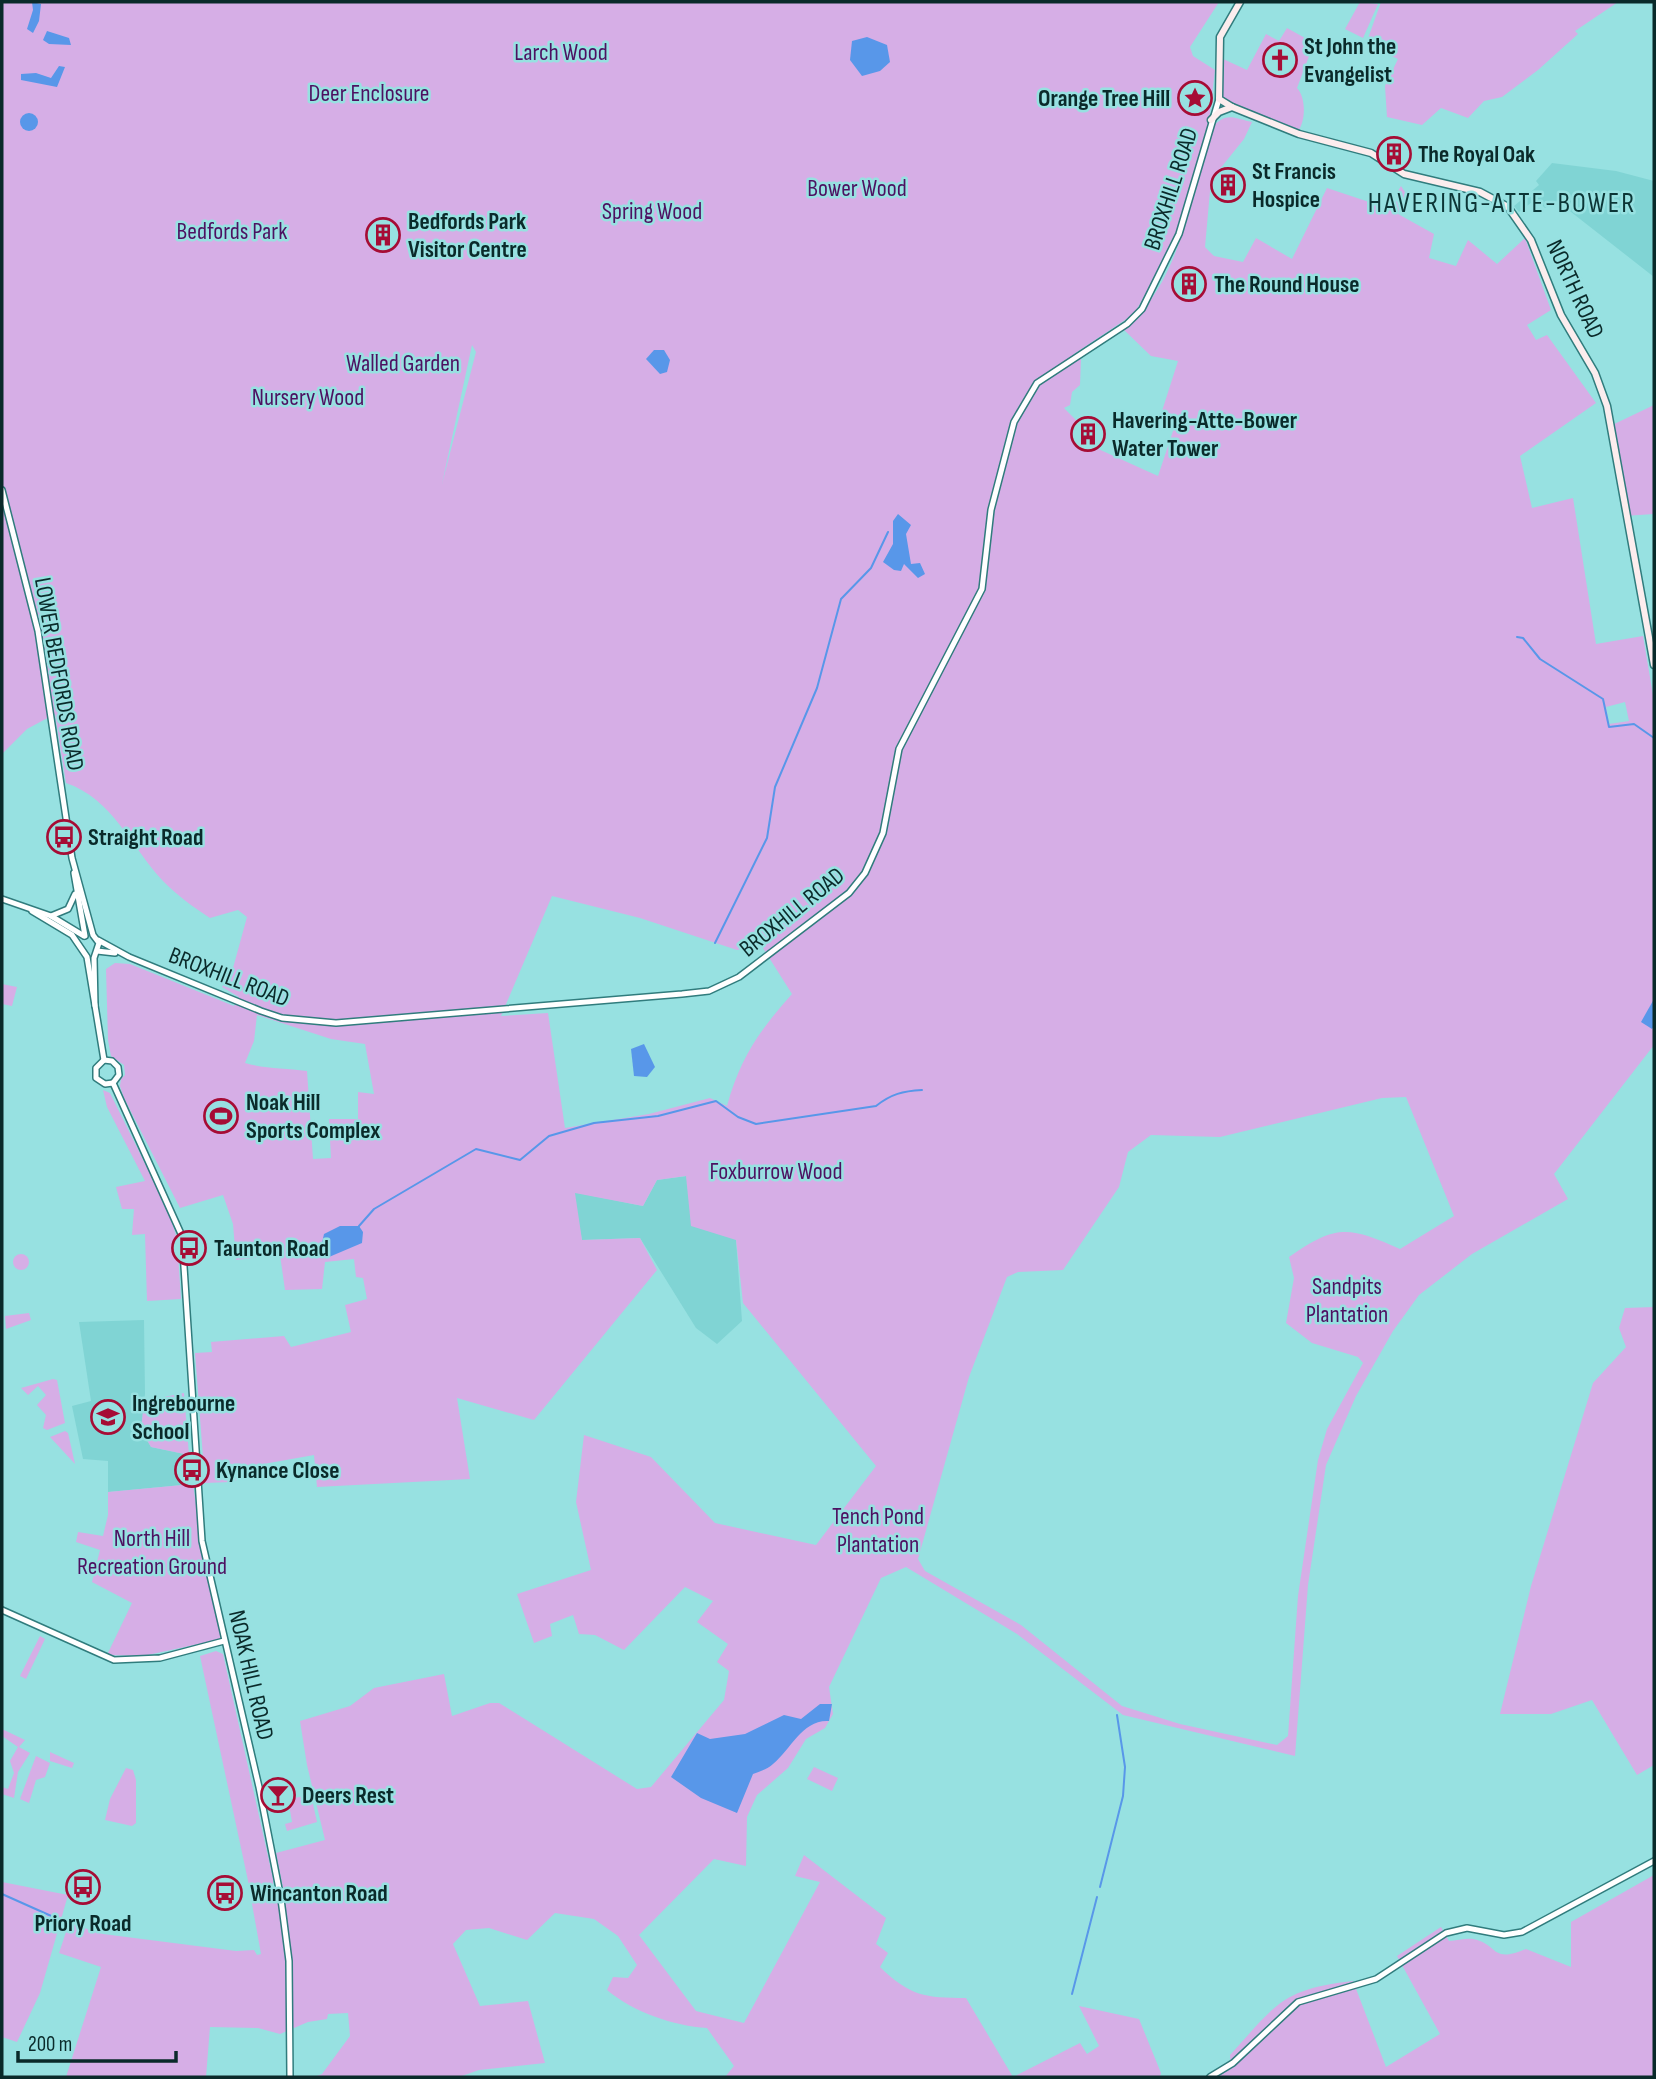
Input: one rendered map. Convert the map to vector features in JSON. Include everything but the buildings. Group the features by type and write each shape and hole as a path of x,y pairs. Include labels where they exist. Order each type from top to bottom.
{"main road":[{"path":"1232,107 1219,99 1220,37 1240,2"},
{"path":"1211,120 1219,112 1232,107"},
{"name":"NORTH ROAD","path":"1232,107 1299,134 1371,153 1413,177 1480,192 1508,207 1523,225 1561,315 1595,373 1607,406 1654,665"}],"street":[{"name":"BROXHILL ROAD","path":"95,937 128,957 282,1018 336,1023 709,991 739,977 838,902 865,873 875,855 883,833 899,749 982,589 997,478 1019,412 1037,383 1127,324 1142,309 1179,234 1219,99"},
{"name":"LOWER BEDFORDS ROAD","path":"2,490 38,631 74,866 75,893 84,936"},
{"name":"LOWER BEDFORDS ROAD","path":"74,866 95,937"},
{"path":"51,916 68,909 75,893"},
{"path":"2,899 51,916 84,936 95,937"},
{"name":"NOAK HILL ROAD","path":"32,911 72,935 89,962 104,1060"},
{"path":"80,945 84,936"},
{"name":"NOAK HILL ROAD","path":"95,937 96,1006"},
{"name":"BROXHILL ROAD","path":"96,951 128,957"},
{"path":"84,953 96,951"},
{"name":"NOAK HILL ROAD","path":"104,1060 112,1061 118,1067 119,1075 113,1083 105,1084 96,1078 96,1068 104,1060"},
{"name":"NOAK HILL ROAD","path":"113,1083 182,1236 202,1541 259,1787 281,1899 289,1961 290,2077"},
{"path":"2,1610 114,1660 160,1658 225,1641"},
{"path":"1210,2077 1233,2063 1298,2002 1376,1979 1447,1933 1467,1928 1504,1935 1522,1932 1654,1861"}],"shaded area":[{"path":"1552,163 1616,171 1654,181 1654,277 1557,201 1545,208 1536,199 1519,212 1514,206 1539,185 1536,181"},
{"path":"687,1176 736,1240 742,1321 717,1344 696,1328 640,1238 582,1240 573,1192 643,1206 657,1180"},
{"name":"Ingrebourne School","path":"144,1320 145,1394 141,1430 151,1447 189,1455 193,1484 108,1492 108,1461 83,1459 72,1406 91,1401 79,1322"}],"green space":[{"path":"2,2 1219,2 1190,47 1193,56 1215,70 1209,121 1176,237 1134,314 1074,354 1081,359 1080,385 1072,392 1070,405 1064,408 1079,423 1076,427 1085,443 1158,476 1178,416 1162,411 1178,361 1151,356 1122,328 1141,312 1170,265 1190,209 1211,129 1226,118 1252,122 1244,139 1211,180 1205,247 1214,256 1243,262 1256,238 1292,259 1327,188 1390,209 1402,195 1398,191 1401,186 1405,192 1398,214 1434,234 1429,258 1456,266 1468,240 1497,264 1525,238 1551,310 1527,325 1536,340 1547,335 1596,403 1520,456 1532,508 1573,498 1596,644 1643,636 1654,701 1654,1045 1554,1174 1568,1199 1472,1254 1419,1295 1393,1331 1356,1396 1326,1465 1308,1585 1295,1756 1123,1715 1017,1634 906,1567 881,1578 829,1687 833,1714 825,1728 806,1739 788,1768 757,1795 747,1817 746,1866 714,1859 639,1935 696,2011 744,2023 820,1882 795,1876 804,1855 886,1918 876,1944 888,1953 880,1967 910,1990 929,1996 966,1998 1013,2077 725,2077 734,2066 707,2028 654,2016 629,2005 607,1990 613,1977 628,1978 637,1965 618,1936 594,1919 555,1913 527,1940 489,1928 466,1930 453,1944 480,2006 528,2001 545,2063 479,2070 459,2077 314,2077 322,2074 350,2036 348,2013 328,2014 327,2019 308,2022 280,2034 258,2028 210,2027 206,2077 66,2077 101,1967 59,1953 69,1923 103,1934 236,1951 254,1950 257,1955 261,1954 252,1904 254,1899 285,1897 276,1853 325,1840 307,1765 300,1721 350,1706 374,1688 444,1674 452,1716 490,1703 499,1703 637,1789 651,1787 724,1700 729,1671 717,1662 728,1644 697,1622 713,1601 685,1587 624,1650 595,1635 579,1634 573,1615 550,1624 552,1636 534,1643 517,1594 591,1570 576,1502 584,1435 651,1457 715,1523 816,1545 876,1466 743,1303 736,1240 691,1226 686,1176 657,1180 643,1206 575,1193 582,1240 640,1238 657,1270 534,1420 457,1398 470,1479 317,1487 314,1455 258,1465 247,1476 231,1482 205,1483 195,1353 212,1352 211,1342 284,1336 291,1347 351,1332 345,1305 367,1299 363,1278 356,1277 354,1259 325,1262 322,1289 285,1290 280,1255 236,1260 233,1224 223,1195 180,1208 120,1086 125,1075 124,1065 111,1056 108,1040 106,969 115,963 130,964 234,1006 239,997 222,987 233,968 247,917 238,910 210,918 191,905 163,881 109,812 82,790 66,783 55,714 27,729 2,754","holes":["472,345 476,352 442,484","1625,702 1629,721 1609,724 1606,707","552,896 640,918 737,950 761,945 792,994 752,1046 738,1073 727,1106 710,1098 649,1114 565,1128 548,1013 501,1016","257,1015 331,1039 365,1044 374,1094 358,1092 358,1119 329,1119 331,1158 313,1159 307,1071 245,1063 254,1041","1406,1097 1454,1216 1400,1249 1368,1236 1343,1232 1319,1239 1289,1257 1294,1278 1286,1323 1312,1343 1358,1357 1363,1363 1327,1429 1318,1460 1298,1596 1288,1736 1277,1745 1180,1724 1122,1706 1021,1625 925,1571 918,1559 969,1377 1007,1277 1018,1272 1063,1270 1119,1187 1128,1152 1151,1135 1220,1137 1382,1098"]},
{"path":"1360,2 1378,4 1363,38 1345,29"},
{"path":"1381,2 1618,2 1575,31 1578,34 1538,70 1502,97 1484,101 1468,118 1441,108 1422,125 1387,117 1385,86 1398,59 1366,44"},
{"path":"1287,28 1314,43 1297,88 1304,109 1298,131 1219,100 1221,58 1247,70 1266,34 1279,41"},
{"path":"1654,405 1654,514 1624,516 1608,427"},
{"path":"2,984 17,987 12,1006 2,1004"},
{"path":"103,1090 110,1093 169,1212 177,1239 181,1299 147,1301 145,1234 132,1235 134,1209 122,1209 116,1187 145,1181 107,1107"},
{"path":"21,1254 27,1256 27,1268 21,1270 15,1268 13,1262 15,1256"},
{"path":"1654,1307 1654,1765 1637,1775 1592,1700 1551,1714 1500,1714 1531,1586 1593,1383 1626,1347 1619,1328 1625,1308"},
{"path":"29,1313 31,1320 6,1329 5,1316"},
{"path":"57,1380 65,1423 47,1430 43,1428 46,1415 37,1405 46,1395 38,1386 28,1395 21,1388"},
{"path":"184,1393 189,1455 151,1447 141,1430 144,1401"},
{"path":"65,1431 68,1433 75,1464 50,1437"},
{"name":"North Hill Recreation Ground","path":"193,1484 203,1555 222,1639 143,1656 107,1655 132,1603 92,1582 100,1550 76,1542 78,1532 103,1536 108,1515 108,1492"},
{"path":"40,1636 45,1639 26,1679 20,1676"},
{"path":"216,1651 223,1654 273,1879 273,1885 250,1890 200,1656"},
{"path":"2,1729 25,1740 19,1747 30,1753 18,1772 14,1798 2,1794 2,1787 8,1789 14,1773 10,1761 18,1747 2,1736"},
{"path":"50,1752 74,1763 72,1768 50,1761"},
{"path":"36,1756 50,1763 45,1777 36,1780 29,1803 20,1799"},
{"path":"814,1767 838,1778 832,1791 807,1779"},
{"path":"126,1768 133,1770 136,1780 136,1823 132,1826 105,1820 110,1799"},
{"path":"311,1795 317,1822 287,1831 285,1824 292,1822 288,1799"},
{"path":"1654,1875 1654,2077 1216,2077 1231,2069 1230,2055 1258,2023 1282,2002 1310,1989 1353,1981 1386,2067 1440,2034 1397,1956 1441,1927 1449,1941 1481,1941 1500,1954 1526,1949 1571,1967 1571,1922"},
{"path":"2,1882 68,1895 40,1993 17,2042 2,2037"},
{"path":"1079,2006 1139,2019 1161,2073 1160,2077 1013,2077 1080,2043 1087,2054 1099,2046"}],"water":[{"path":"32,2 41,4 39,21 33,33 27,29 33,10"},
{"path":"47,31 69,38 71,45 49,44 43,40"},
{"path":"867,37 887,45 890,62 880,71 862,76 850,60 852,41"},
{"path":"59,66 65,67 57,87 21,80 21,74 36,73 51,78"},
{"path":"29,113 35,116 38,122 35,128 29,131 23,128 20,122 23,116"},
{"path":"654,350 664,350 670,360 667,372 660,374 646,359"},
{"path":"898,514 911,525 906,534 911,564 920,563 925,574 918,578 904,564 901,571 894,570 883,562 893,544 893,521"},
{"path":"1654,999 1654,1026 1652,1029 1641,1022"},
{"path":"644,1044 655,1067 647,1077 634,1076 631,1049"},
{"path":"340,1226 359,1226 363,1232 362,1243 329,1257 322,1243 324,1234"},
{"path":"820,1704 832,1704 829,1721 812,1725 798,1736 771,1766 753,1774 737,1813 701,1798 671,1777 697,1733 710,1739 745,1734 784,1715 801,1719"}],"waterway":[{"path":"715,943 767,838 775,787 817,688 841,599 871,568 888,532"},
{"path":"1517,637 1523,638 1540,659 1603,699 1609,727 1634,724 1654,738"},
{"path":"359,1226 374,1209 476,1149 520,1160 549,1136 594,1123 658,1116 716,1101 738,1117 756,1124 876,1106 898,1094 922,1090"},
{"path":"1100,1887 1123,1796 1125,1767 1117,1715"},
{"path":"2,1894 58,1919"},
{"path":"1072,1994 1097,1897"}],"place":[{"name":"St John the Evangelist","path":"1280,60"},
{"name":"Orange Tree Hill","path":"1195,98"},
{"name":"The Royal Oak","path":"1394,154"},
{"name":"St Francis Hospice","path":"1228,185"},
{"name":"Bedfords Park Visitor Centre","path":"383,235"},
{"name":"The Round House","path":"1189,284"},
{"name":"Havering-Atte-Bower Water Tower","path":"1088,434"},
{"name":"Straight Road","path":"64,837"},
{"name":"Noak Hill Sports Complex","path":"221,1116"},
{"name":"Taunton Road","path":"189,1248"},
{"name":"Ingrebourne School","path":"108,1417"},
{"name":"Kynance Close","path":"192,1470"},
{"name":"Deers Rest","path":"278,1795"},
{"name":"Priory Road","path":"83,1887"},
{"name":"Wincanton Road","path":"225,1893"}],"district":[{"name":"HAVERING-ATTE-BOWER","path":"1502,203"}],"park label":[{"name":"Larch Wood","path":"561,52"},
{"name":"Deer Enclosure","path":"369,93"},
{"name":"Bower Wood","path":"857,188"},
{"name":"Spring Wood","path":"652,211"},
{"name":"Bedfords Park","path":"232,231"},
{"name":"Walled Garden","path":"403,363"},
{"name":"Nursery Wood","path":"308,397"},
{"name":"Foxburrow Wood","path":"776,1171"},
{"name":"Sandpits Plantation","path":"1347,1300"},
{"name":"Tench Pond Plantation","path":"878,1530"}]}
